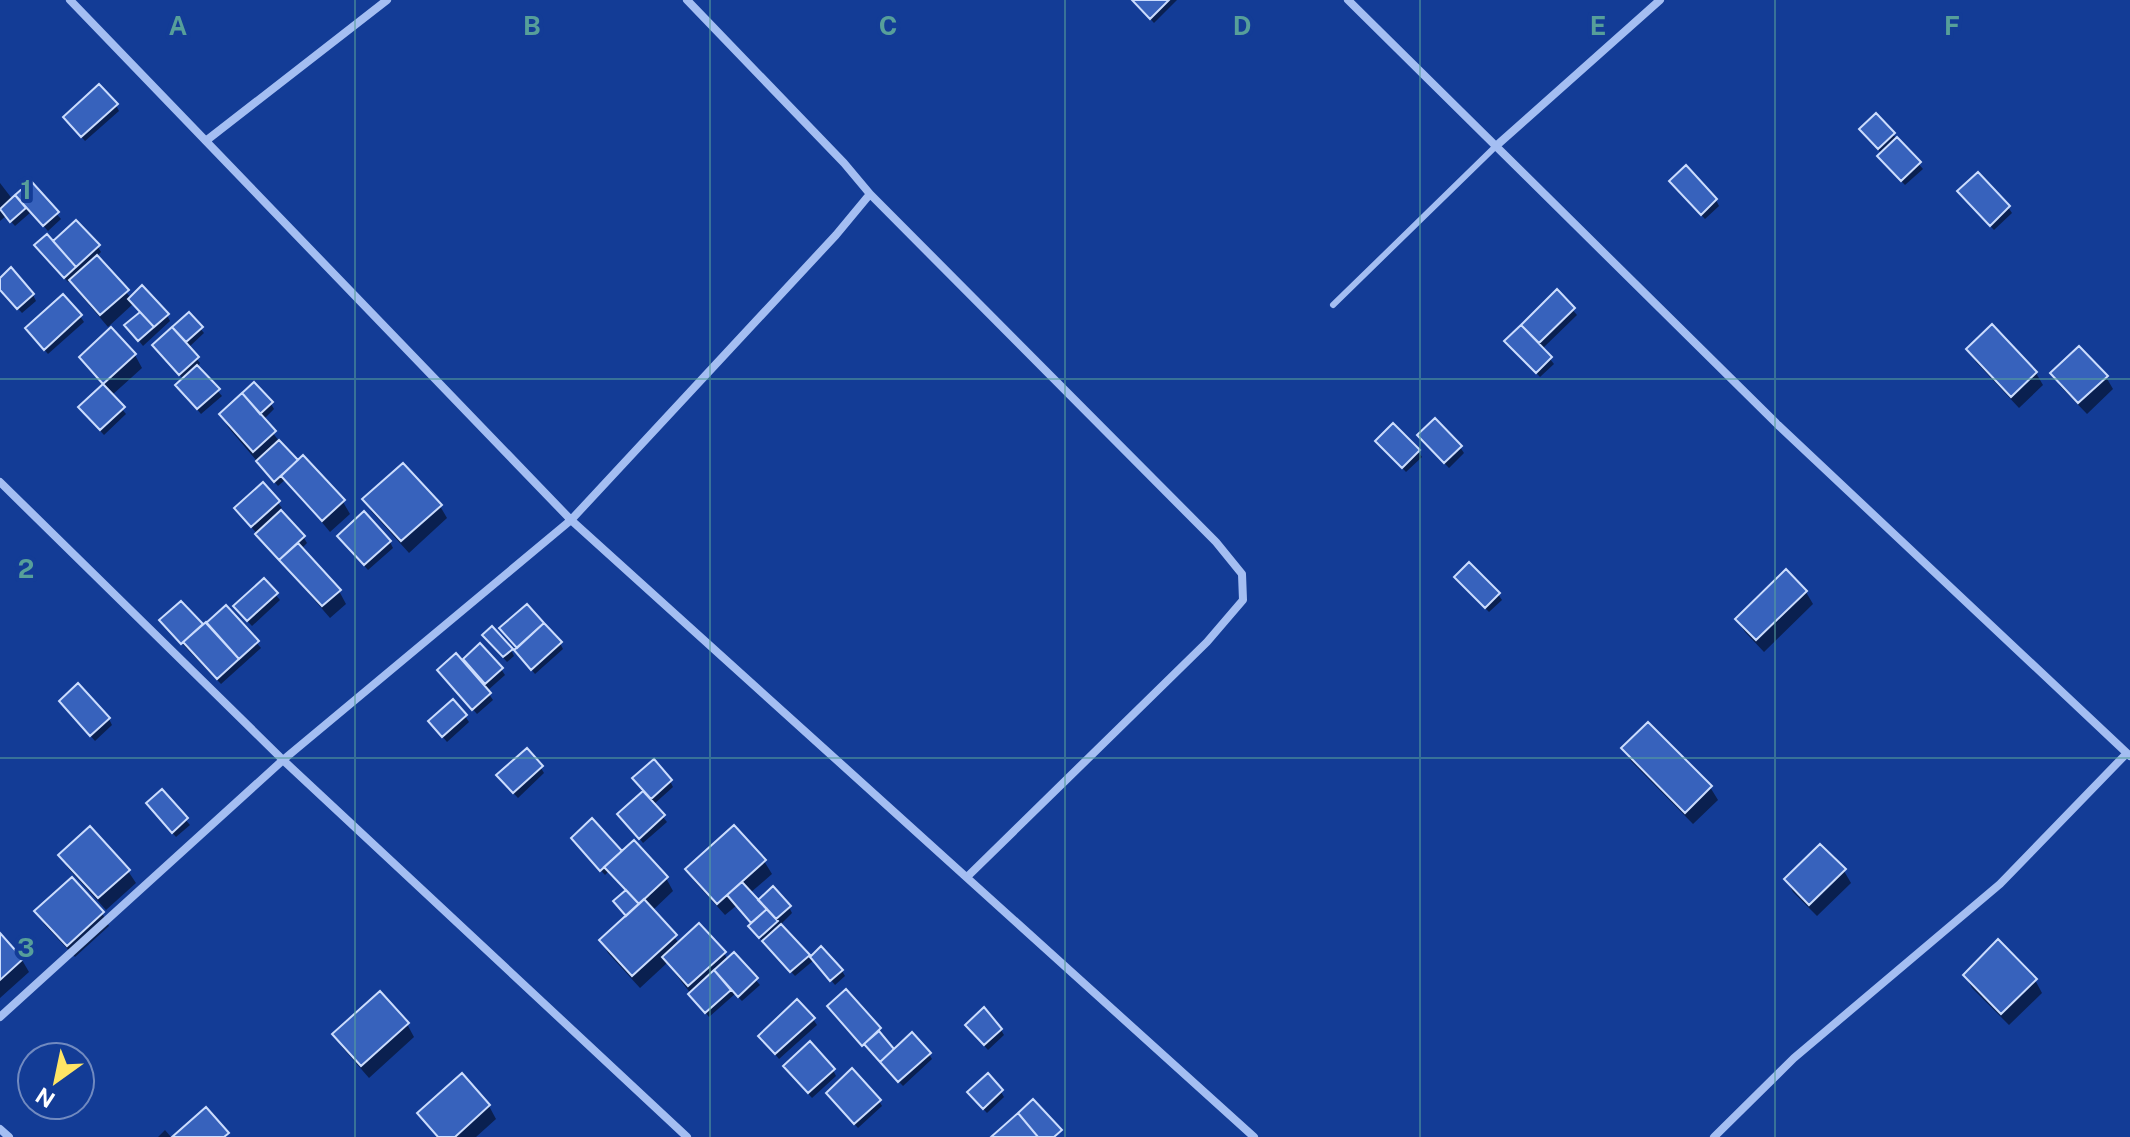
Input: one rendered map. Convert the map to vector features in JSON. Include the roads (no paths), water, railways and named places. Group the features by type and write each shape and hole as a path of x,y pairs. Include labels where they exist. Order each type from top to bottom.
{"street":[{"path":"70,0 571,520 1253,1136"},
{"path":"207,140 387,0"},
{"path":"687,0 870,194 1216,542 1242,574 1243,600 1207,642 967,877"},
{"path":"1348,0 1778,425 2129,753 2000,884 1794,1058 1714,1137"},
{"path":"1496,146 1660,0"},
{"path":"0,1017 283,760 571,520 836,235 870,194"},
{"path":"0,482 283,760 687,1137"},
{"path":"0,1129 9,1137"}],"lane":[{"path":"1333,305 1496,146"}]}
